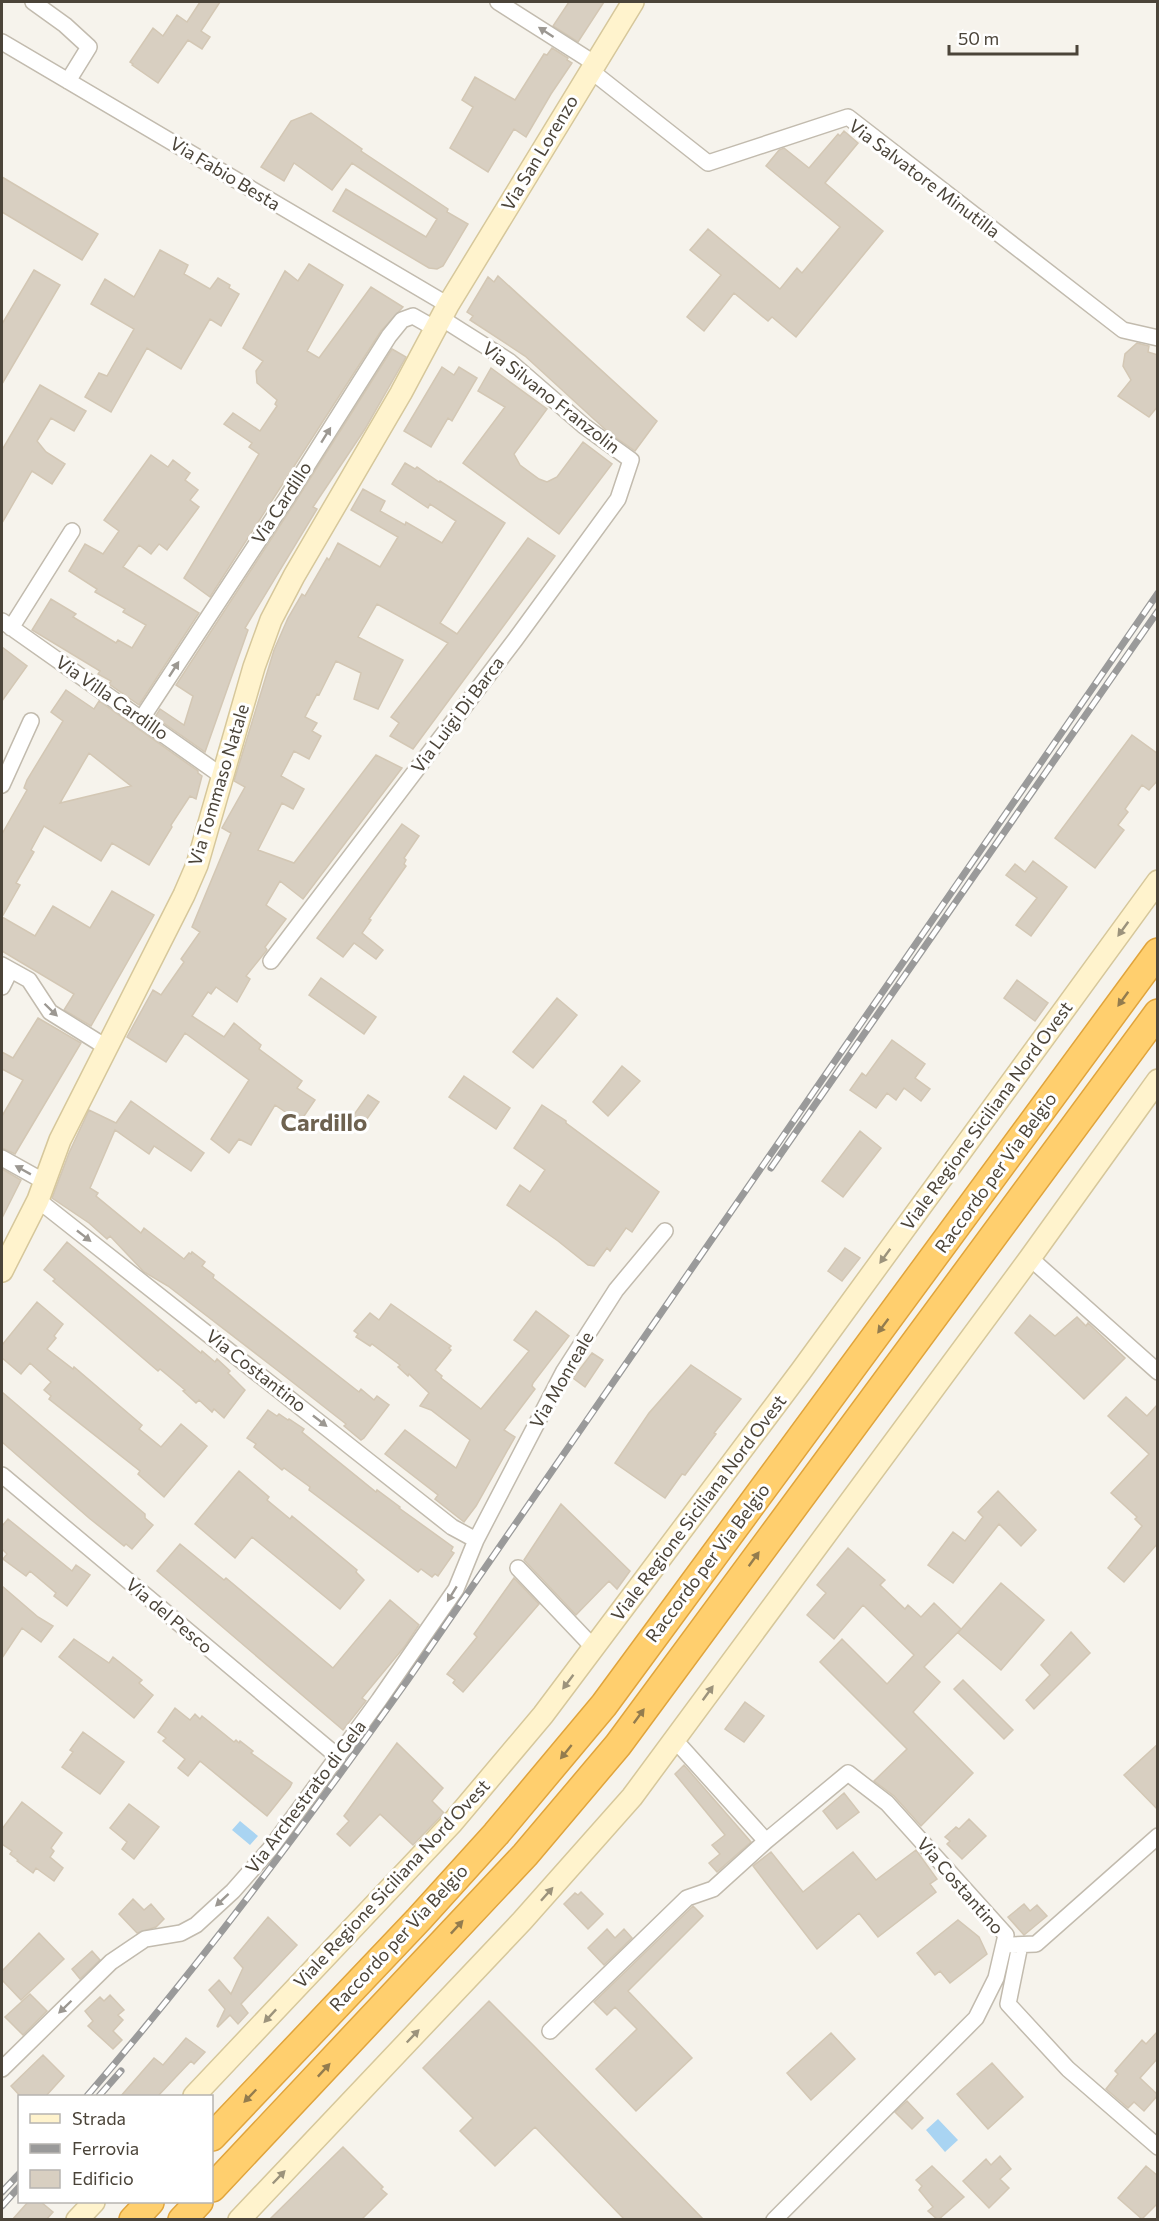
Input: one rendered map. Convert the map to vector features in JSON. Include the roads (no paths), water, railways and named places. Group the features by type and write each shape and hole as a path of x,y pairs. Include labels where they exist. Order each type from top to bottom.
{"highway":[{"name":"Raccordo per Via Belgio","path":"213,2135 427,1911 496,1834 604,1705 1158,952"},
{"name":"Raccordo per Via Belgio","path":"213,2187 525,1855 618,1745 1158,1013"},
{"path":"133,2220 149,2203"},
{"path":"182,2220 198,2203"}],"street":[{"path":"33,2 65,25 88,46 68,81"},
{"path":"498,2 592,67"},
{"name":"Via San Lorenzo","path":"442,317 633,2"},
{"name":"Via Fabio Besta","path":"2,42 68,81 442,317"},
{"name":"Via Salvatore Minutilla","path":"592,67 708,163 848,117 1123,330 1158,338"},
{"name":"Via Cardillo","path":"142,718 286,499 389,336 402,320 413,316 442,317"},
{"name":"Via Silvano Franzolin","path":"442,317 509,361 584,426 631,460"},
{"name":"Via Tommaso Natale","path":"3,1263 41,1191 60,1140 192,875 254,668 271,620 294,576 395,404 442,317"},
{"name":"Via Luigi Di Barca","path":"271,961 515,640 618,499 631,460"},
{"path":"6,624 72,531"},
{"name":"Via Villa Cardillo","path":"6,624 222,776"},
{"path":"2,785 31,720"},
{"name":"Viale Regione Siciliana Nord Ovest","path":"196,2095 452,1823 543,1715 794,1381 1158,882"},
{"path":"2,987 6,968 29,980 50,1012 106,1047"},
{"path":"238,2220 522,1921 632,1797 1030,1258 1158,1080"},
{"name":"Via Costantino","path":"2,1158 452,1527 476,1540"},
{"name":"Via Monreale","path":"476,1540 564,1371 616,1290 665,1231"},
{"path":"1030,1258 1158,1372"},
{"name":"Via del Pesco","path":"2,1475 338,1756"},
{"name":"Via Archestrato di Gela","path":"2,2069 111,1962 145,1939 181,1933 196,1925 233,1891 270,1850 456,1589 476,1540"},
{"path":"518,1568 594,1648"},
{"path":"550,2031 687,1898 713,1889 766,1841 674,1739"},
{"name":"Via Costantino","path":"766,1841 848,1773 887,1803 1006,1935 996,1978 976,2018 774,2220"},
{"path":"1004,1945 1036,1944 1158,1836"},
{"path":"1020,1945 1008,2004 1068,2069 1158,2147"},
{"path":"77,2220 93,2203"}],"water":[{"path":"240,1821 258,1836 250,1845 232,1830"},
{"path":"938,2119 958,2140 945,2152 926,2130"}],"railway":[{"path":"88,2095 171,1996 252,1893 407,1681 1158,593"},
{"path":"771,1168 1158,611"},
{"path":"100,2095 121,2071"},
{"path":"2,2192 18,2175"},
{"path":"2,2206 18,2188"}],"district":[{"name":"Cardillo","path":"324,1123"}]}
